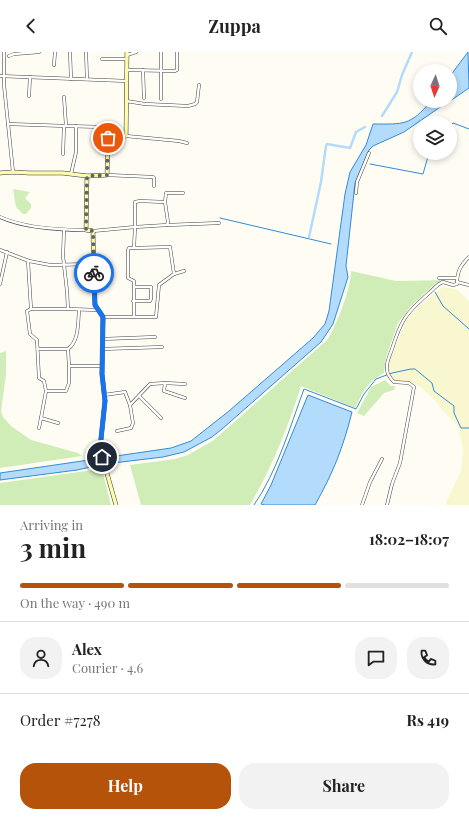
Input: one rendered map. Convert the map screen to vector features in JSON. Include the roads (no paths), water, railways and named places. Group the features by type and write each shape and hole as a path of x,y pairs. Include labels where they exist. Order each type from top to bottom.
{"main road":[{"path":"0,173 72,174 87,176 107,175 108,138 111,134 126,136 127,55"},
{"path":"87,176 86,230 93,231 95,305 103,317 102,366 104,395 103,425 100,448 116,505"}],"street":[{"path":"13,172 2,76 6,55 14,53 39,52"},
{"path":"54,65 55,52"},
{"path":"70,52 71,79"},
{"path":"86,52 87,79"},
{"path":"102,58 127,55 136,52"},
{"path":"161,52 161,99"},
{"path":"128,70 176,70 177,52"},
{"path":"143,70 144,98"},
{"path":"2,76 127,81"},
{"path":"29,96 30,77"},
{"path":"126,101 145,104 188,106 197,102 199,85"},
{"path":"64,97 64,154"},
{"path":"8,124 103,127 111,134"},
{"path":"72,174 76,152 76,126"},
{"path":"126,136 187,143"},
{"path":"356,193 357,182 369,153"},
{"path":"107,175 153,177 154,186"},
{"path":"167,225 168,222 165,202 166,193 183,193"},
{"path":"134,248 136,202 165,202"},
{"path":"0,217 5,220 37,227 64,230 86,230"},
{"path":"93,231 135,227 219,223"},
{"path":"64,230 63,256 68,309"},
{"path":"134,317 133,280 129,280 128,278 129,248 170,247 174,274"},
{"path":"0,250 28,260 50,265 93,264"},
{"path":"0,284 7,252"},
{"path":"456,284 456,278 462,264 469,257"},
{"path":"28,260 31,309"},
{"path":"103,317 156,317 159,285 174,274 184,271"},
{"path":"439,278 456,278"},
{"path":"387,505 392,484 400,463 414,387 406,382 396,383 388,374 387,364 397,332 410,310 440,283 446,282 469,285"},
{"path":"133,301 150,301 151,299 151,287 134,287"},
{"path":"39,428 46,391 44,381 39,378 37,340 31,335 27,311 31,309 98,310"},
{"path":"38,349 68,349 74,343 79,310"},
{"path":"102,339 154,337"},
{"path":"102,349 162,347"},
{"path":"46,391 66,391 69,366 68,349"},
{"path":"69,366 102,366"},
{"path":"165,383 164,391 185,398"},
{"path":"130,405 150,384 185,384"},
{"path":"104,395 125,392 130,405 133,426 129,429 117,431"},
{"path":"139,396 161,418"},
{"path":"41,418 58,423"},
{"path":"362,505 370,482 382,459"}],"water":[{"path":"468,52 469,88 457,96 457,67"},
{"path":"439,108 427,116 416,116 424,109"},
{"path":"413,118 413,126 404,132 373,146 369,150 355,183 346,266 348,277 333,324 321,342 222,429 212,437 184,452 163,457 0,480 0,473 171,448 191,441 229,411 313,338 325,324 329,311 345,194 350,172 366,145 373,124 392,124 406,122"},
{"path":"308,395 352,412 341,449 332,471 315,505 261,504 271,485"}],"waterway":[{"path":"382,116 397,92 402,75 412,52"},
{"path":"457,124 469,129"},
{"path":"309,237 321,182 327,144 350,148 356,132 365,127"},
{"path":"370,164 423,174 427,160"},
{"path":"220,218 331,244"},
{"path":"435,292 443,306 469,329"},
{"path":"254,505 270,478 304,389 356,409 364,394 376,379 392,373 415,369 432,383 434,391 454,406 454,413 461,428 469,428"}]}
